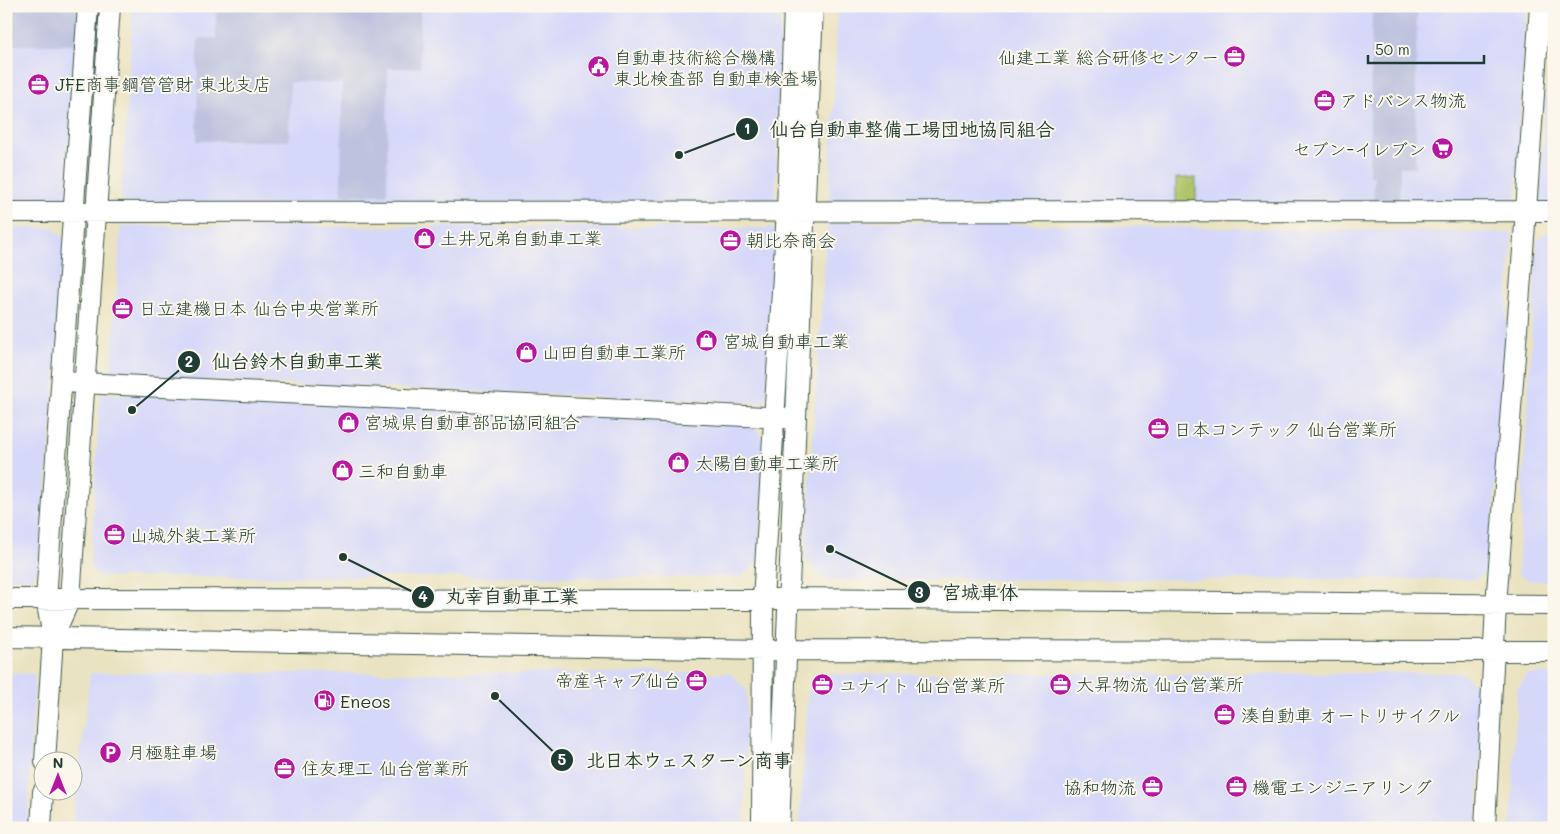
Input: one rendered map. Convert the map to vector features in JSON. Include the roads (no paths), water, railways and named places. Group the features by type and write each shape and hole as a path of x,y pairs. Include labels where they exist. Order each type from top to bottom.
{"street":[{"path":"46,752 53,637 46,599 88,6"},
{"path":"53,637 70,599 110,6"},
{"path":"779,828 796,419 794,6"},
{"path":"762,828 763,600 774,416 814,6"},
{"path":"1485,828 1496,605 1540,6"},
{"path":"6,212 1554,211"},
{"path":"62,382 774,416 796,419"},
{"path":"6,599 763,600 789,598 1554,605"},
{"path":"6,637 764,650 1554,651"},
{"path":"41,828 42,802"}],"place":[{"name":"仙建工業 総合研修センター","path":"1235,57"},
{"name":"自動車技術総合機構 東北検査部 自動車検査場","path":"598,67"},
{"name":"JFE商事鋼管管財 東北支店","path":"39,84"},
{"name":"アドバンス物流","path":"1324,100"},
{"name":"セブン-イレブン","path":"1442,149"},
{"name":"仙台自動車整備工場団地協同組合","path":"679,155"},
{"name":"土井兄弟自動車工業","path":"424,238"},
{"name":"朝比奈商会","path":"730,240"},
{"name":"日立建機日本 仙台中央営業所","path":"123,308"},
{"name":"宮城自動車工業","path":"707,341"},
{"name":"山田自動車工業所","path":"526,352"},
{"name":"仙台鈴木自動車工業","path":"132,410"},
{"name":"宮城県自動車部品協同組合","path":"348,422"},
{"name":"日本コンテック 仙台営業所","path":"1158,429"},
{"name":"太陽自動車工業所","path":"679,463"},
{"name":"三和自動車","path":"342,471"},
{"name":"山城外装工業所","path":"114,535"},
{"name":"宮城車体","path":"830,549"},
{"name":"丸幸自動車工業","path":"343,557"},
{"name":"帝産キャブ仙台","path":"697,680"},
{"name":"大昇物流 仙台営業所","path":"1060,684"},
{"name":"ユナイト 仙台営業所","path":"823,685"},
{"name":"北日本ウェスターン商事","path":"495,696"},
{"name":"Eneos","path":"324,701"},
{"name":"湊自動車 オートリサイクル","path":"1225,715"},
{"name":"月極駐車場","path":"111,752"},
{"name":"住友理工 仙台営業所","path":"285,768"},
{"name":"協和物流","path":"1152,787"},
{"name":"機電エンジニアリング","path":"1236,787"}]}
